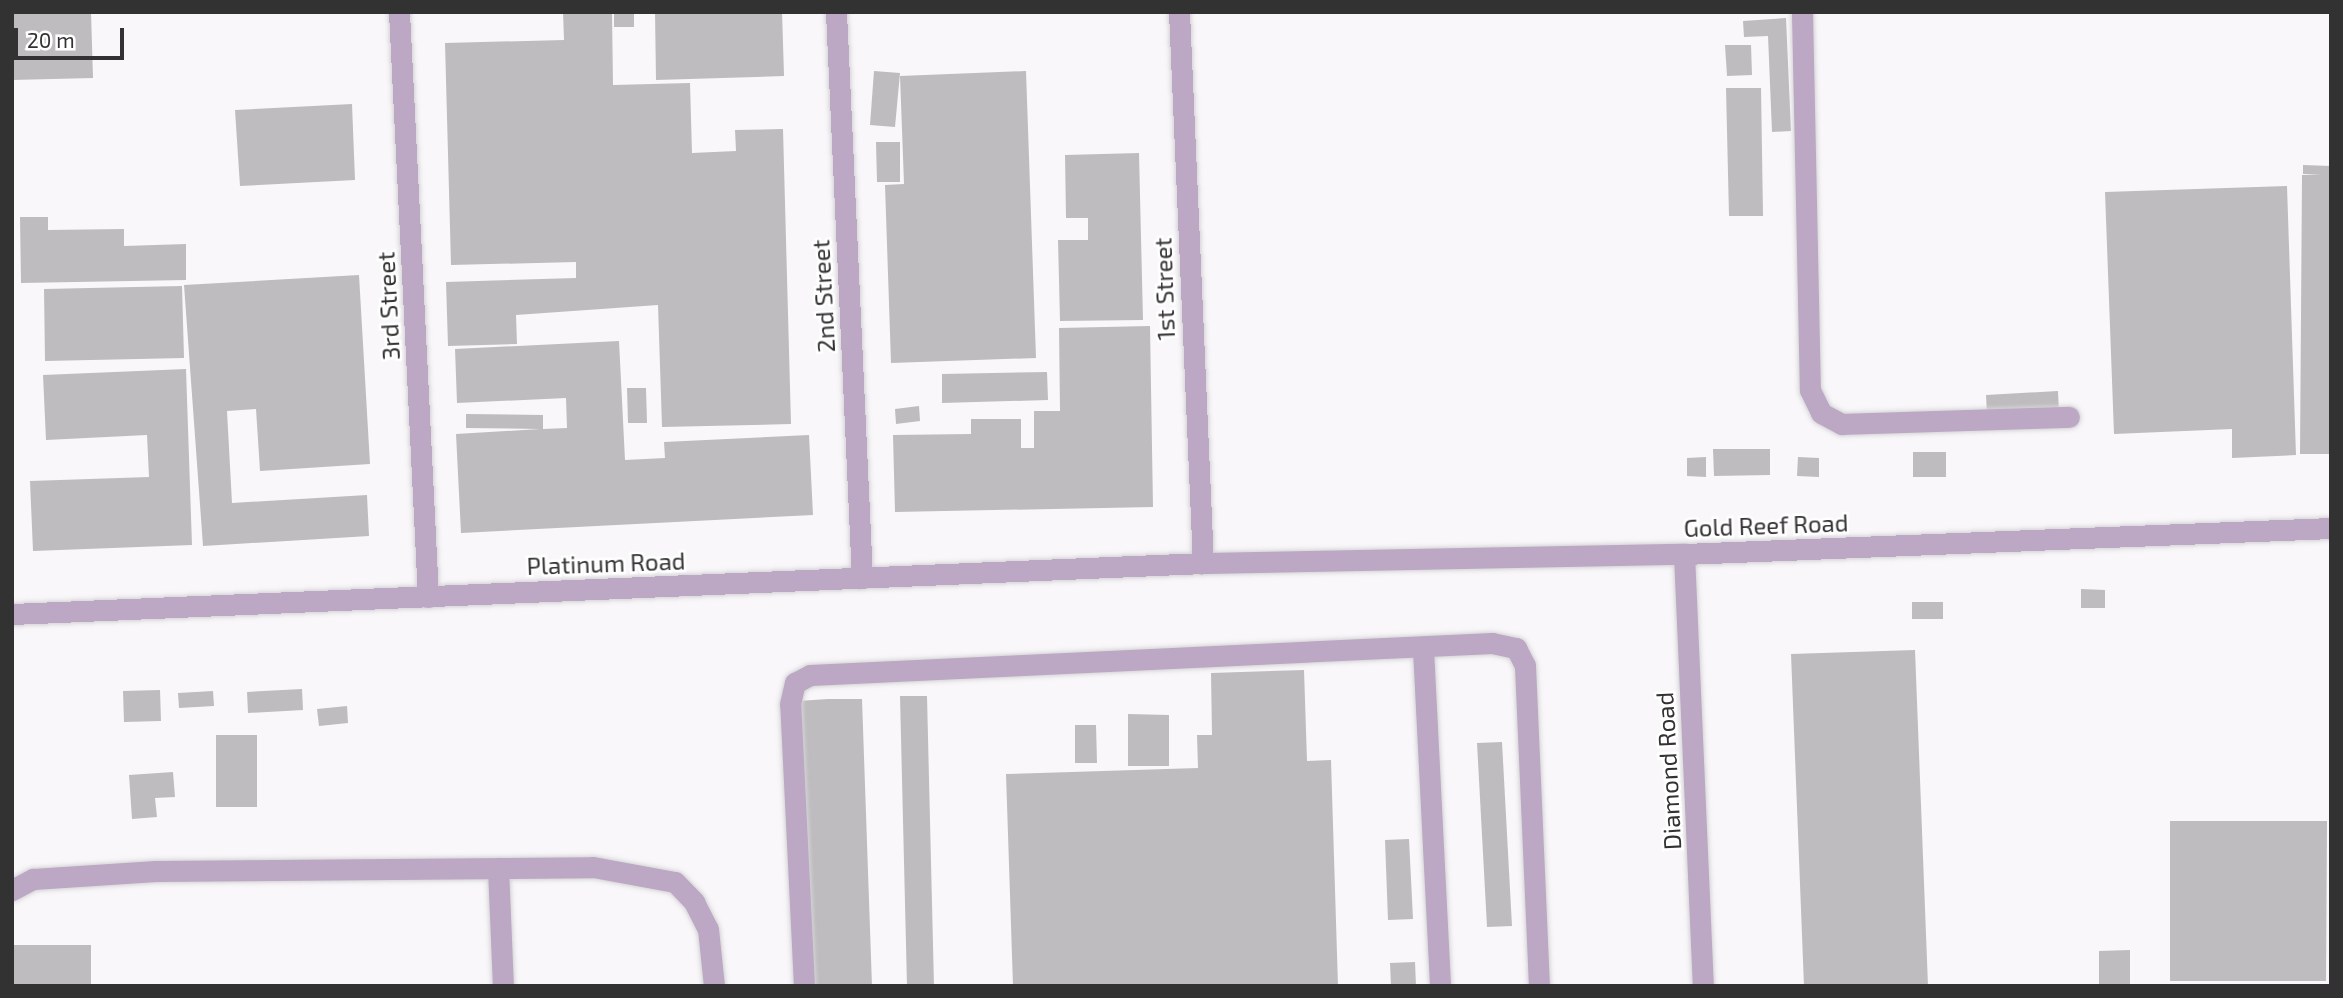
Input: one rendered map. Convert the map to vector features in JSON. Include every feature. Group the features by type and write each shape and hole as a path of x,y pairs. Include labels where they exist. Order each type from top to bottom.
{"street":[{"name":"3rd Street","path":"399,12 428,597"},
{"name":"2nd Street","path":"836,12 862,578"},
{"name":"1st Street","path":"1179,12 1203,563"},
{"path":"1802,12 1810,390 1821,413 1842,424 2069,416"},
{"name":"Gold Reef Road","path":"1203,563 1684,554 2331,528"},
{"name":"Diamond Road","path":"1684,554 1703,986"},
{"name":"Platinum Road","path":"12,614 1203,563"},
{"path":"804,986 790,704 795,683 810,675 1423,649 1492,643 1516,648 1525,666 1539,986"},
{"path":"1423,649 1440,986"},
{"path":"12,890 33,879 156,872 593,867 675,882 694,902 708,929 714,986"},
{"path":"498,868 503,986"}],"building":[{"path":"12,12 91,12 93,78 12,80"},
{"path":"563,12 612,12 613,85 690,83 692,153 736,151 735,130 783,129 791,424 662,427 658,305 516,315 517,344 448,346 446,282 576,278 576,262 451,265 445,43 564,40"},
{"path":"614,12 634,12 634,27 614,27"},
{"path":"655,12 782,12 784,76 656,80"},
{"path":"1786,18 1791,131 1772,132 1768,36 1744,37 1743,21"},
{"path":"1725,45 1751,45 1752,75 1727,76"},
{"path":"874,71 900,73 895,127 870,125"},
{"path":"1026,71 1036,358 891,363 885,185 904,184 900,76"},
{"path":"1726,88 1761,88 1763,216 1729,216"},
{"path":"352,104 355,180 240,186 235,110"},
{"path":"876,142 900,142 900,182 877,182"},
{"path":"1139,153 1143,320 1060,321 1058,240 1088,240 1088,218 1066,218 1065,155"},
{"path":"2303,165 2331,166 2331,454 2300,454 2302,175 2321,175 2303,174"},
{"path":"2287,186 2296,455 2232,458 2232,429 2114,434 2105,192"},
{"path":"20,217 48,217 48,230 124,229 124,246 186,244 186,280 21,283"},
{"path":"359,275 370,464 260,471 256,409 227,411 232,503 367,495 369,536 203,546 184,285"},
{"path":"182,286 184,358 45,361 44,289"},
{"path":"1150,326 1153,507 895,512 893,435 971,434 971,419 1021,419 1021,448 1034,448 1034,411 1060,411 1059,328"},
{"path":"619,341 625,460 665,458 664,442 809,435 813,515 461,533 456,434 540,429 466,428 466,414 543,415 543,429 567,428 566,398 457,403 455,349"},
{"path":"186,369 192,545 33,551 30,481 149,477 147,435 46,440 43,375"},
{"path":"1047,372 1048,400 942,403 942,374"},
{"path":"627,388 646,388 647,423 628,423"},
{"path":"2058,391 2059,413 1987,416 1986,395"},
{"path":"919,406 920,421 896,424 895,409"},
{"path":"1713,449 1770,449 1770,475 1714,476"},
{"path":"1913,452 1946,452 1946,477 1913,477"},
{"path":"1706,457 1706,477 1687,476 1687,458"},
{"path":"1798,457 1819,458 1819,477 1797,476"},
{"path":"2081,589 2105,590 2105,608 2081,608"},
{"path":"1912,602 1943,602 1943,619 1912,619"},
{"path":"1915,650 1928,986 1804,986 1791,654"},
{"path":"1304,670 1307,761 1331,760 1338,986 1013,986 1006,774 1198,768 1197,735 1212,735 1211,673"},
{"path":"302,689 303,710 248,713 247,692"},
{"path":"160,690 161,721 124,722 123,691"},
{"path":"213,691 214,706 179,708 178,693"},
{"path":"900,696 927,696 934,986 907,986"},
{"path":"862,699 872,986 807,986 798,701"},
{"path":"347,706 348,723 319,726 317,709"},
{"path":"1128,714 1169,715 1169,766 1128,766"},
{"path":"1075,725 1096,725 1097,763 1075,763"},
{"path":"216,735 257,735 257,807 216,807"},
{"path":"1502,742 1512,926 1487,927 1477,743"},
{"path":"173,772 175,797 155,798 157,817 132,819 129,775"},
{"path":"2170,821 2327,821 2326,981 2170,981"},
{"path":"1409,839 1413,919 1388,920 1385,840"},
{"path":"12,945 91,945 91,986 12,986"},
{"path":"2130,950 2130,986 2099,986 2099,951"},
{"path":"1415,962 1416,986 1391,986 1390,963"}]}
